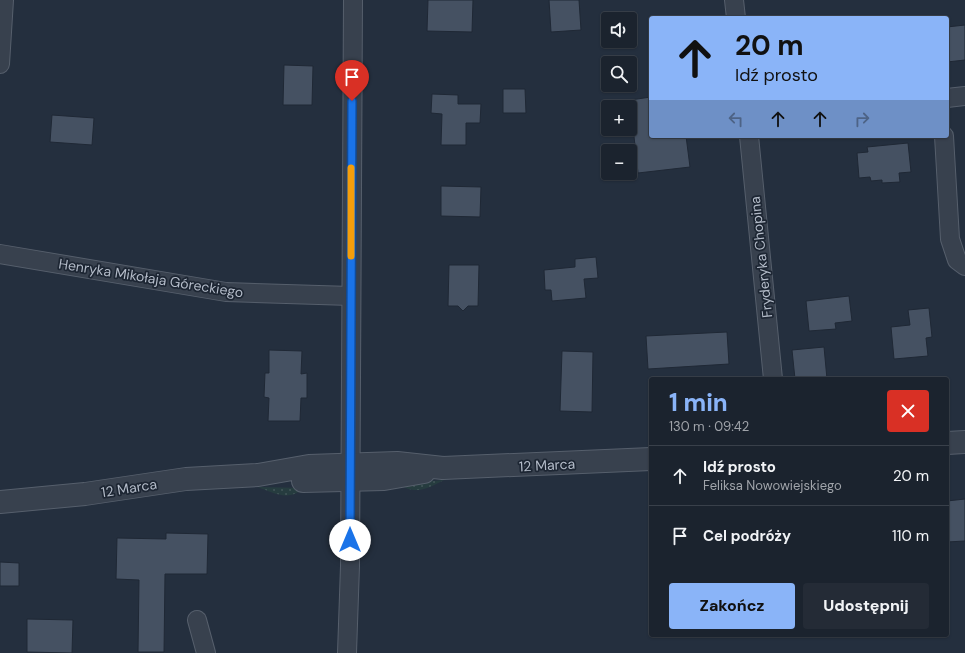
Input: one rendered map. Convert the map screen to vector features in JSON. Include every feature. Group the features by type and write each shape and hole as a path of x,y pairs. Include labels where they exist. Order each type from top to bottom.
{"street":[{"path":"0,64 4,0"},
{"path":"347,653 350,472 353,0"},
{"path":"734,0 736,16"},
{"path":"949,98 965,96"},
{"name":"Fryderyka Chopina","path":"748,138 773,377"},
{"path":"944,138 950,239 957,260 965,266"},
{"name":"Henryka Mikołaja Góreckiego","path":"0,254 226,292 351,296"},
{"path":"949,443 965,442"},
{"name":"12 Marca","path":"0,502 85,494 186,479 258,475 301,466 350,472 397,463 443,468 649,460"},
{"path":"197,620 206,653"}],"green space":[{"path":"444,480 422,490 411,490 399,484"},
{"path":"258,487 303,488 293,495 281,495"}],"building":[{"path":"428,0 473,0 472,32 427,31"},
{"path":"549,0 579,0 581,30 551,32"},
{"path":"965,25 965,60 949,62 949,27"},
{"path":"284,65 313,66 312,105 283,105"},
{"path":"503,89 525,89 526,113 503,113"},
{"path":"432,94 458,95 458,104 481,104 480,123 466,123 466,145 441,145 442,114 431,113"},
{"path":"649,97 649,138 686,138 690,167 638,173 637,144 635,144 634,136 637,136 637,100 630,100"},
{"path":"52,115 94,118 92,145 50,142"},
{"path":"908,143 911,172 899,173 900,182 882,183 882,180 871,181 870,177 859,178 857,153 868,152 867,147"},
{"path":"441,186 481,187 480,217 441,216"},
{"path":"596,257 598,278 584,279 586,298 552,301 551,290 545,290 544,270 575,267 575,259"},
{"path":"449,265 479,265 478,306 468,306 463,311 458,306 448,306"},
{"path":"849,296 852,321 835,323 836,329 809,331 806,301"},
{"path":"929,308 932,337 926,338 928,356 894,359 891,327 910,325 908,310"},
{"path":"727,332 729,364 648,369 646,336"},
{"path":"824,347 827,377 795,377 792,350"},
{"path":"269,350 302,351 301,374 307,373 307,398 301,398 300,421 268,421 269,398 264,397 265,373 269,373"},
{"path":"562,351 593,352 592,412 560,411"},
{"path":"965,499 965,541 949,542 949,501"},
{"path":"166,533 208,534 207,574 165,574 164,652 138,652 139,580 116,579 117,538 166,539"},
{"path":"0,562 19,563 19,586 0,586"},
{"path":"27,619 73,620 72,653 27,652"}],"slow traffic":[{"path":"351,168 351,256"}],"route":[{"path":"350,540 352,101"}]}
